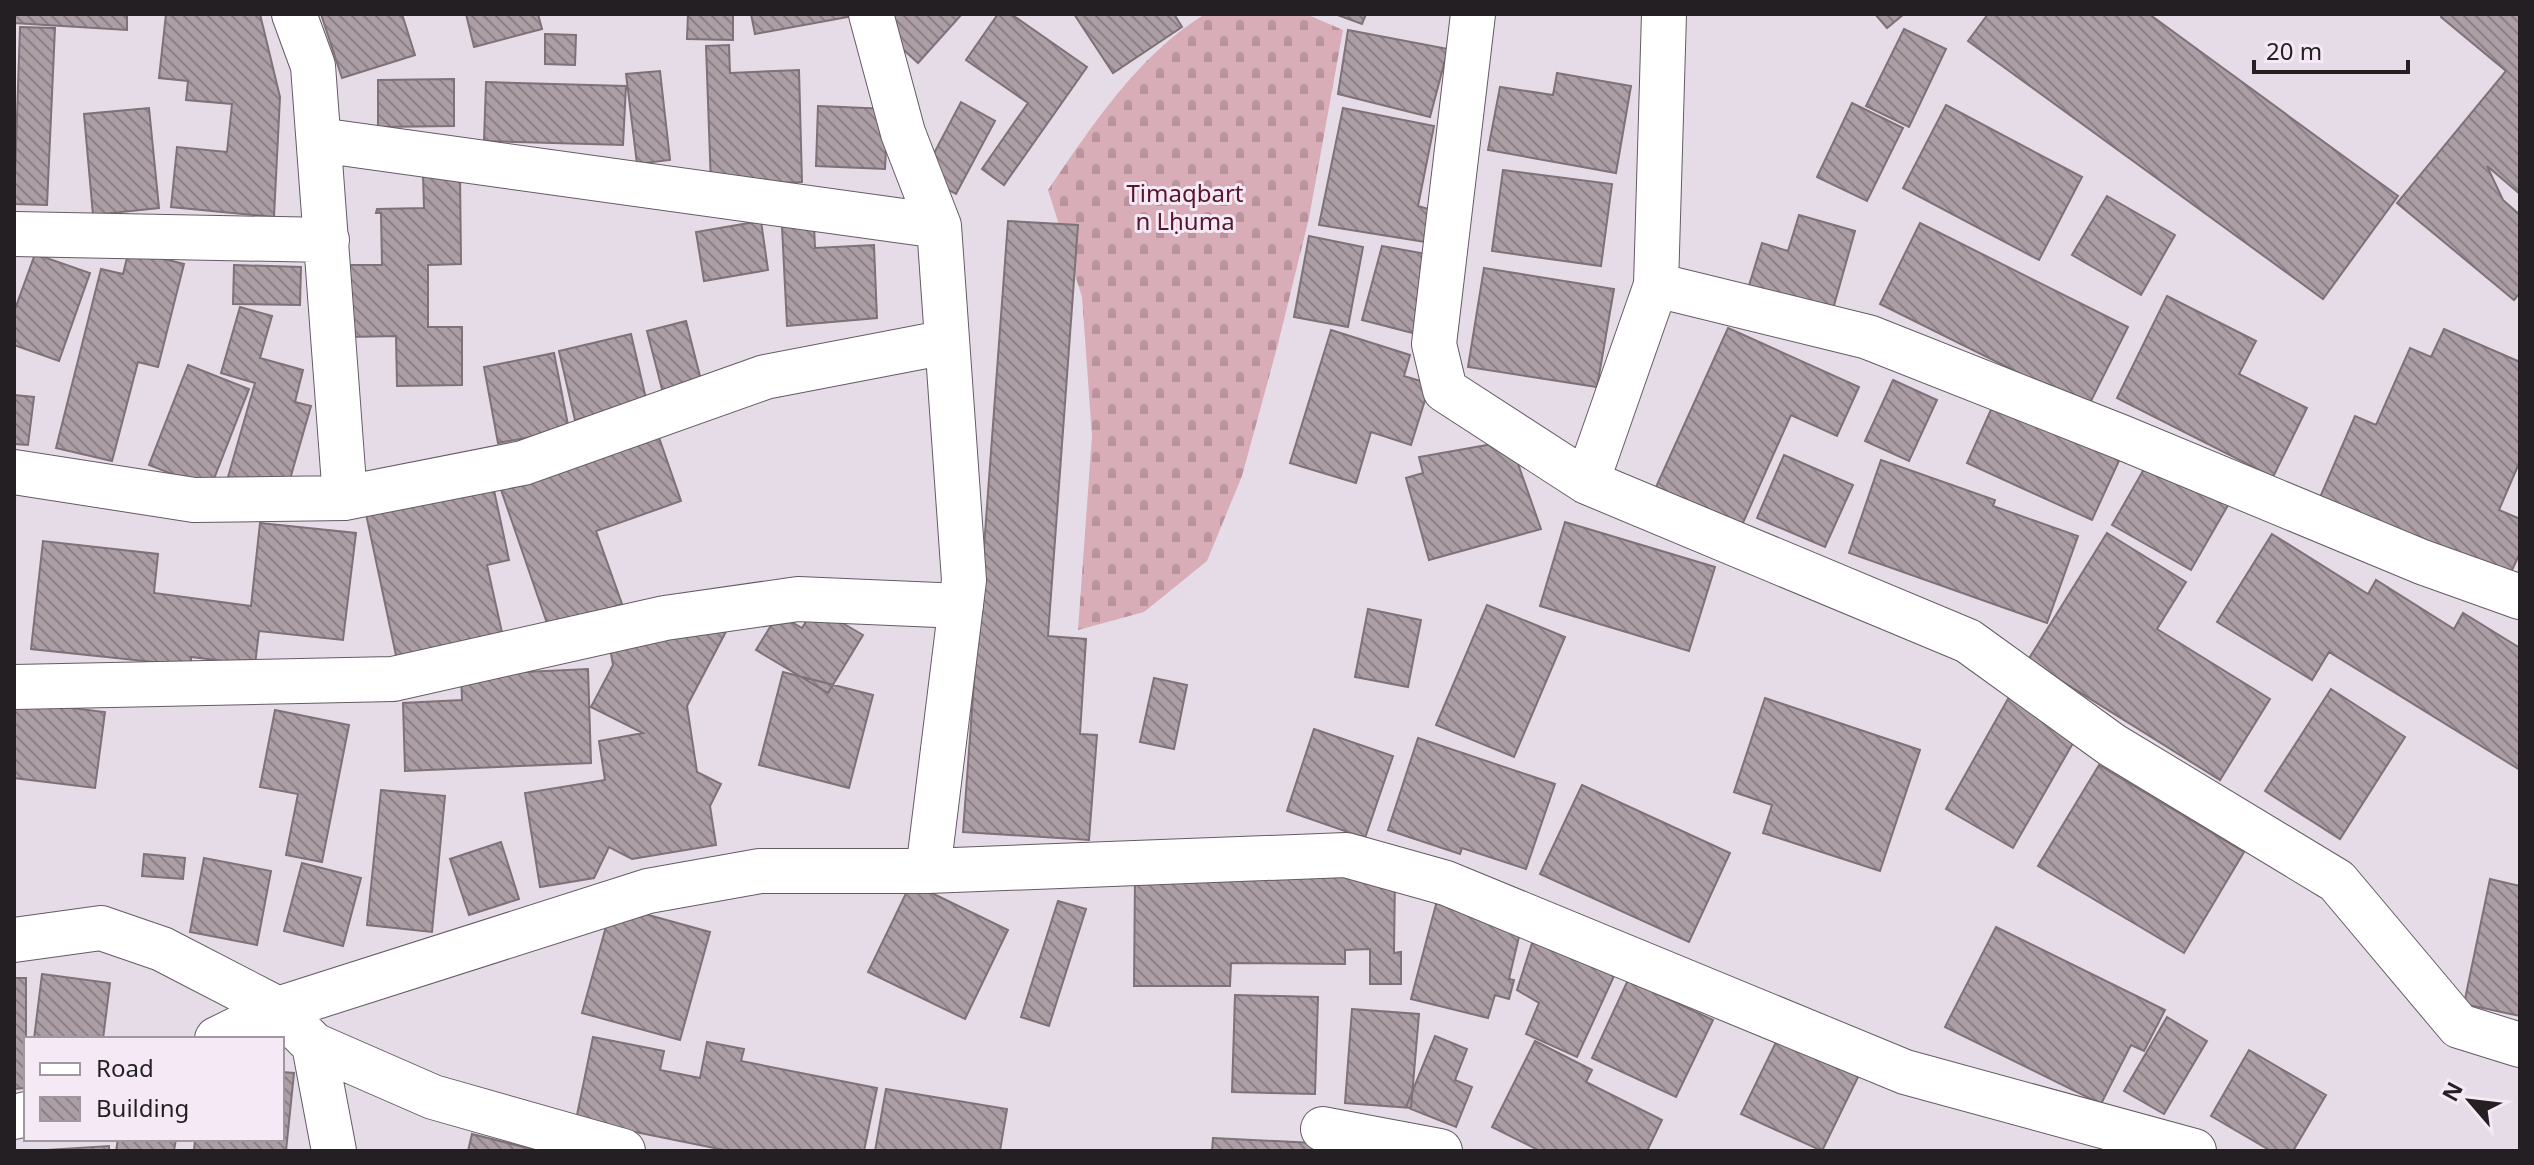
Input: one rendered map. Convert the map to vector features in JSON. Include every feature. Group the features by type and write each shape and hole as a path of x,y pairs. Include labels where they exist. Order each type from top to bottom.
{"street":[{"path":"294,14 313,66 345,498"},
{"path":"871,14 903,133 939,226 964,580 928,871"},
{"path":"1473,14 1434,344 1445,390 1587,482 1968,641 2112,745 2337,881 2459,1026 2520,1045"},
{"path":"1587,482 1656,285 1664,14"},
{"path":"319,140 939,226"},
{"path":"14,234 327,240"},
{"path":"1656,285 1868,337 2121,437 2422,562 2520,597"},
{"path":"14,472 194,500 345,498 523,463 765,377 947,342"},
{"path":"14,687 393,679 665,618 798,599 961,606"},
{"path":"221,1037 278,1009 648,891 760,871 928,871 1346,855 1446,883 1905,1072 2194,1151"},
{"path":"14,940 101,928 162,949 278,1009 314,1045 433,1097 623,1151"},
{"path":"314,1045 334,1151"},
{"path":"1323,1129 1440,1151"}],"green space":[{"name":"Timaqbart n Lḥuma","path":"1205,14 1306,14 1343,30 1309,218 1242,476 1207,561 1144,612 1078,630 1092,436 1082,297 1048,190 1099,117 1137,71 1158,50"}],"building":[{"path":"14,14 127,14 127,30 14,23"},
{"path":"166,14 260,14 280,97 274,217 171,207 177,147 227,152 232,104 186,100 188,81 159,78"},
{"path":"321,14 402,14 415,55 342,78"},
{"path":"466,14 538,14 542,29 474,47"},
{"path":"688,14 733,14 733,40 687,39"},
{"path":"751,14 852,14 853,16 755,34"},
{"path":"870,14 962,14 918,63 868,17"},
{"path":"998,14 1011,14 1087,67 1004,185 982,169 1028,103 966,60"},
{"path":"1074,14 1174,14 1182,27 1113,73"},
{"path":"1335,14 1366,14 1362,24"},
{"path":"1875,14 1904,14 1887,28"},
{"path":"1988,14 2149,14 2398,196 2323,299 1968,41"},
{"path":"2443,14 2520,14 2520,194 2487,166 2503,200 2520,215 2520,293 2514,300 2397,203 2506,71 2441,17"},
{"path":"20,27 55,28 47,205 14,204"},
{"path":"1904,29 1946,49 1909,127 1866,106"},
{"path":"1348,30 1448,49 1430,117 1338,94"},
{"path":"545,34 576,35 575,65 545,64"},
{"path":"729,45 730,73 799,70 802,182 711,185 706,46"},
{"path":"660,71 670,160 637,164 626,74"},
{"path":"1557,73 1631,86 1616,173 1488,150 1500,87 1553,95"},
{"path":"454,79 454,126 378,127 378,80"},
{"path":"486,82 626,86 623,145 484,141"},
{"path":"961,102 995,121 956,194 922,176"},
{"path":"1852,103 1903,128 1867,201 1817,177"},
{"path":"1946,105 2082,177 2039,260 1903,188"},
{"path":"818,106 888,109 885,169 816,166"},
{"path":"149,108 159,208 93,215 84,114"},
{"path":"1343,108 1434,126 1418,206 1435,211 1432,243 1319,225"},
{"path":"1503,170 1612,184 1601,266 1492,251"},
{"path":"460,174 461,264 428,265 428,327 462,327 462,385 397,386 396,336 350,337 350,265 382,265 381,213 376,213 377,209 424,208 423,175"},
{"path":"2107,196 2175,235 2141,295 2072,255"},
{"path":"1799,215 1855,231 1831,316 1747,292 1762,243 1788,251"},
{"path":"761,221 768,270 704,281 696,232"},
{"path":"1008,221 1078,225 1048,636 1086,639 1080,734 1097,735 1089,840 963,832"},
{"path":"1920,223 2128,327 2088,407 1880,304"},
{"path":"814,226 815,248 874,245 877,318 787,326 782,227"},
{"path":"1309,236 1363,247 1348,327 1294,317"},
{"path":"1382,246 1432,255 1424,336 1362,320"},
{"path":"129,250 184,264 158,367 138,362 112,461 56,448 101,269 123,274"},
{"path":"35,254 90,273 59,361 14,345 14,312"},
{"path":"234,265 301,267 300,305 233,304"},
{"path":"1484,268 1614,289 1597,387 1468,367"},
{"path":"2167,296 2256,341 2239,374 2307,408 2273,477 2117,398"},
{"path":"240,307 272,316 260,358 303,370 295,402 311,406 286,493 228,477 255,383 221,373"},
{"path":"686,321 703,388 664,397 647,331"},
{"path":"1728,328 1859,387 1837,436 1791,415 1742,525 1656,487"},
{"path":"2444,329 2520,362 2520,461 2499,510 2520,519 2520,553 2506,583 2318,502 2355,416 2376,425 2410,348 2431,357"},
{"path":"1331,330 1410,355 1404,376 1430,384 1411,445 1371,432 1356,483 1290,463"},
{"path":"631,334 647,403 575,420 559,351"},
{"path":"554,353 569,430 498,443 484,367"},
{"path":"188,365 249,389 210,489 149,465"},
{"path":"1893,380 1937,400 1909,461 1865,441"},
{"path":"1998,394 2123,452 2092,520 1967,463"},
{"path":"14,395 34,397 28,445 14,444"},
{"path":"655,426 681,501 596,531 622,604 549,629 498,481"},
{"path":"1510,441 1541,529 1429,560 1406,478 1423,473 1419,457"},
{"path":"1784,455 1853,485 1825,547 1757,518"},
{"path":"2152,455 2231,500 2191,570 2112,525"},
{"path":"1881,460 1995,500 1993,506 2078,536 2047,623 1849,553"},
{"path":"492,481 509,560 487,565 503,637 397,660 365,509"},
{"path":"1565,522 1715,567 1689,651 1540,606"},
{"path":"260,523 356,533 343,640 259,631 255,665 191,657 191,666 31,649 43,541 158,554 154,593 251,606"},
{"path":"2107,533 2186,582 2157,629 2270,699 2220,780 2028,660"},
{"path":"2272,534 2368,594 2376,580 2454,629 2463,613 2520,648 2520,770 2329,652 2312,680 2217,622"},
{"path":"1487,605 1565,637 1514,757 1436,725"},
{"path":"815,607 863,635 828,693 756,650 778,614 802,628"},
{"path":"1368,609 1421,620 1408,687 1355,677"},
{"path":"731,622 687,706 697,772 721,784 710,806 716,845 632,859 609,847 594,878 540,887 525,793 605,780 599,741 643,733 591,707 613,665 609,642"},
{"path":"588,669 591,763 405,771 403,703 462,700 461,675"},
{"path":"783,672 873,695 849,788 759,765"},
{"path":"1154,678 1187,685 1174,749 1140,742"},
{"path":"2331,689 2405,737 2340,839 2265,791"},
{"path":"2009,697 2077,736 2013,848 1946,809"},
{"path":"1765,698 1920,750 1880,871 1763,833 1772,805 1734,792"},
{"path":"14,701 105,712 95,788 14,778"},
{"path":"275,710 349,725 322,862 286,855 298,794 260,787"},
{"path":"1314,729 1393,756 1365,838 1287,811"},
{"path":"1418,738 1555,784 1526,869 1462,848 1460,854 1388,830"},
{"path":"2099,765 2244,852 2184,953 2038,866"},
{"path":"1582,785 1730,853 1689,942 1540,874"},
{"path":"381,790 445,796 432,932 367,925"},
{"path":"501,842 519,899 469,915 450,859"},
{"path":"144,854 185,858 183,879 142,876"},
{"path":"204,858 271,871 257,945 190,932"},
{"path":"302,863 361,878 343,946 284,931"},
{"path":"1395,875 1394,953 1401,952 1401,984 1370,984 1370,949 1345,950 1345,964 1231,963 1230,986 1134,986 1135,876"},
{"path":"2490,879 2520,886 2520,1016 2464,1004"},
{"path":"911,883 1008,930 965,1019 868,972"},
{"path":"1439,893 1522,924 1509,979 1514,980 1509,999 1495,995 1488,1018 1411,999"},
{"path":"1058,901 1086,909 1049,1026 1021,1017"},
{"path":"612,905 710,932 680,1040 582,1013"},
{"path":"1996,927 2165,1010 2144,1051 2131,1045 2101,1104 1945,1027"},
{"path":"1533,940 1614,976 1577,1057 1526,1034 1539,1003 1517,990"},
{"path":"42,974 110,983 103,1037 34,1037"},
{"path":"14,978 26,978 24,1088 14,1089"},
{"path":"1628,980 1713,1020 1676,1097 1592,1058"},
{"path":"1235,995 1318,997 1315,1094 1232,1092"},
{"path":"1352,1009 1419,1014 1411,1108 1345,1103"},
{"path":"2167,1017 2207,1041 2164,1114 2124,1091"},
{"path":"1780,1034 1860,1073 1822,1151 1741,1114"},
{"path":"1435,1036 1467,1049 1455,1080 1472,1087 1456,1127 1406,1107"},
{"path":"593,1037 664,1051 660,1070 700,1078 707,1042 744,1049 741,1061 877,1088 864,1151 729,1151 576,1120"},
{"path":"1535,1041 1592,1070 1586,1082 1662,1120 1647,1151 1540,1151 1492,1127"},
{"path":"2249,1050 2326,1095 2293,1151 2271,1151 2211,1116"},
{"path":"284,1072 294,1073 286,1151 194,1151 195,1141 284,1141"},
{"path":"886,1089 1007,1109 1000,1151 875,1151"},
{"path":"472,1134 539,1151 468,1151"},
{"path":"1213,1138 1354,1145 1354,1151 1212,1151"},
{"path":"118,1141 176,1141 174,1151 116,1151"},
{"path":"109,1146 109,1151 31,1151"}]}
